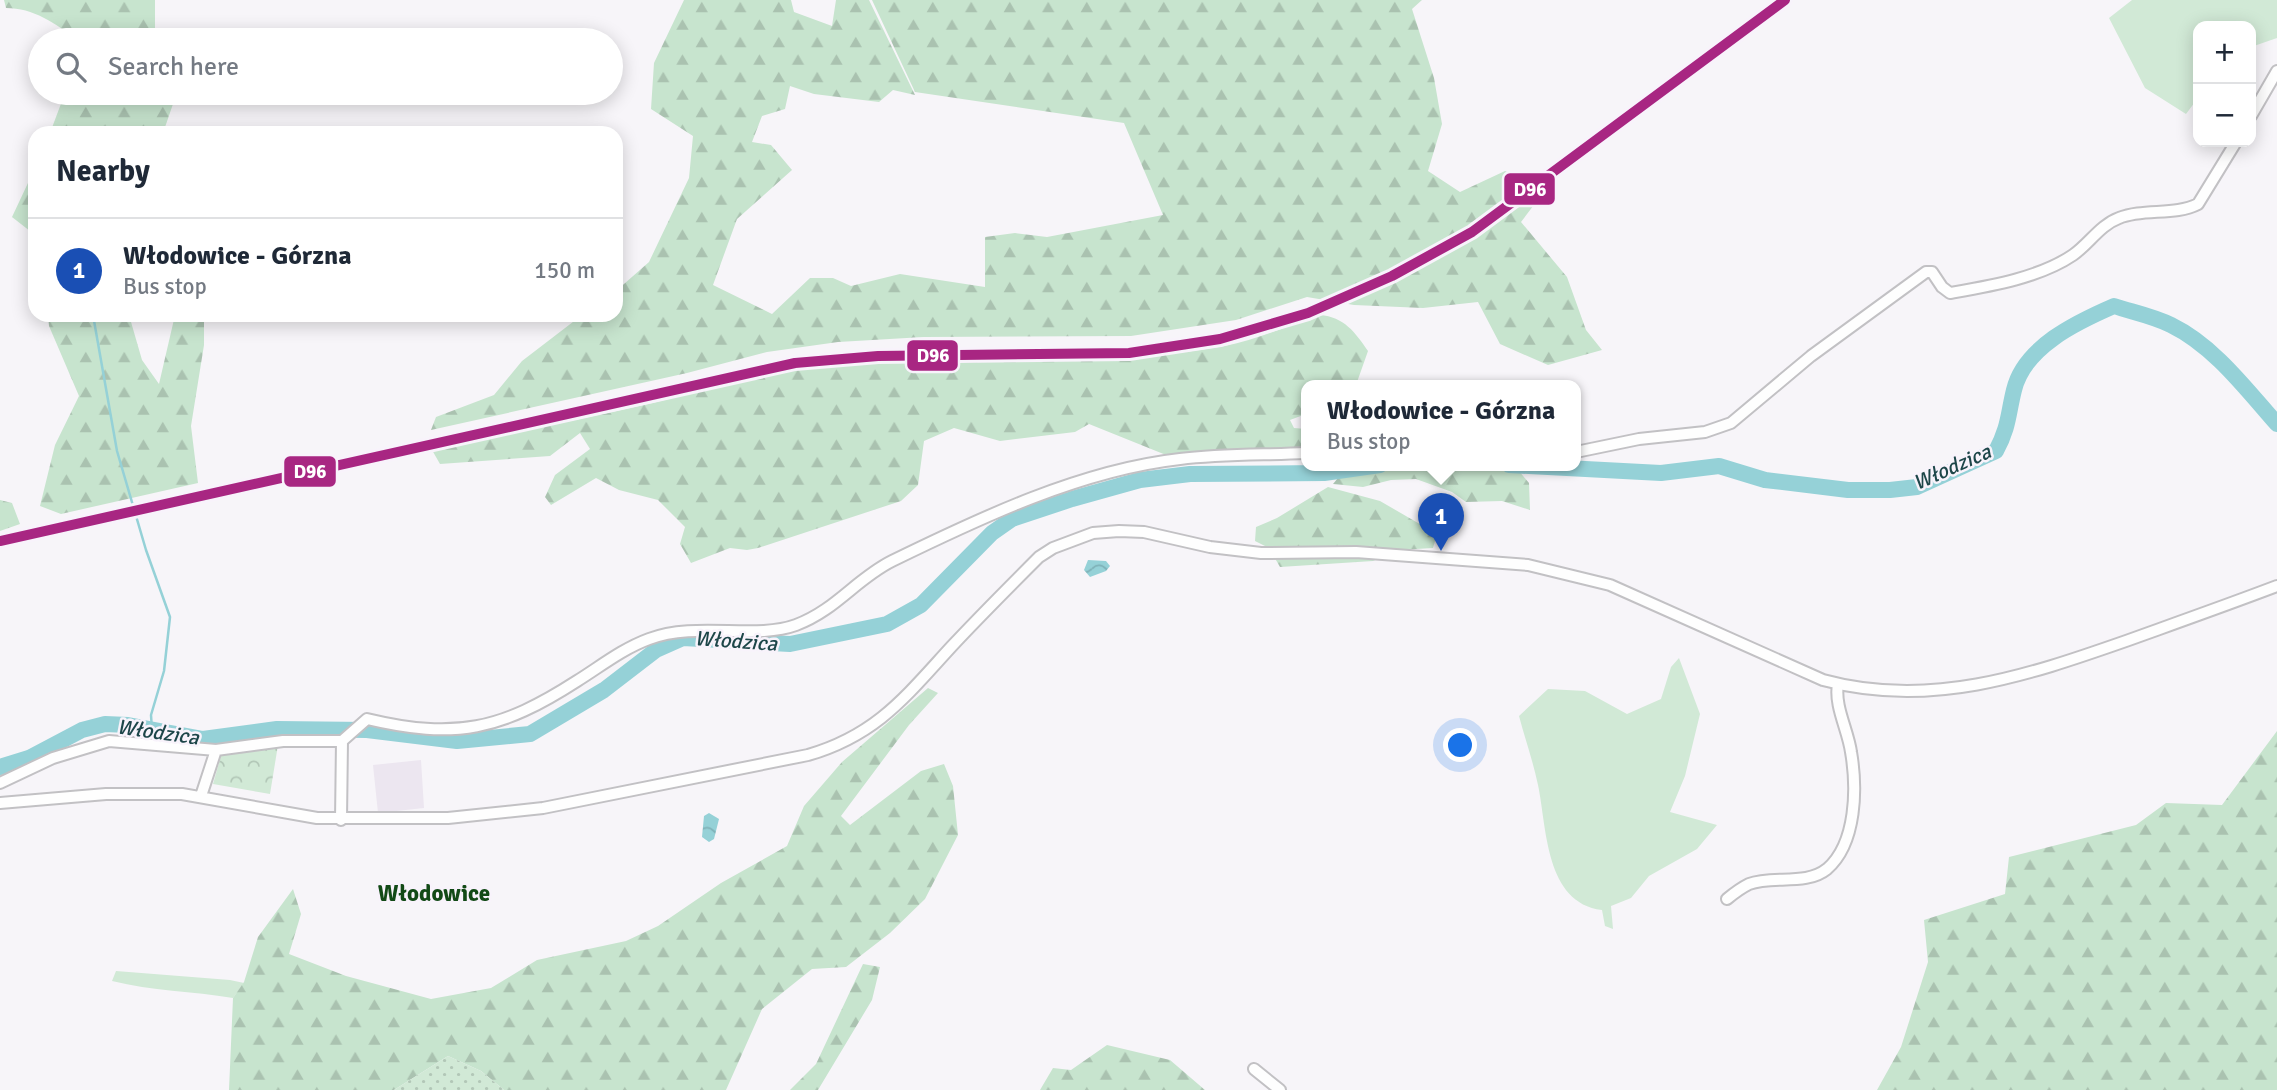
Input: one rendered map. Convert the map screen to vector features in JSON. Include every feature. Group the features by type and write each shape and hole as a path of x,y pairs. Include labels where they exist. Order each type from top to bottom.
{"street":[{"path":"2256,107 2277,71"},
{"path":"1581,451 1639,439 1705,432 1731,423 1811,355 1926,272 1932,271 1942,287 1950,293 1985,287 2042,270 2074,255 2096,233 2119,218 2188,209 2198,204 2233,147"},
{"path":"0,783 52,758 109,741 216,750 283,741 344,738 367,719 413,729 486,727 529,709 615,654 656,636 691,630 793,626 830,609 887,564 961,527 1101,476 1179,459 1301,453"},
{"path":"0,803 106,794 201,796 297,815 341,820 403,821 493,815 598,797 827,750 860,735 891,712 1039,557 1053,548 1093,533 1144,532 1210,547 1261,553 1356,552 1550,568 1609,585 1796,670 1838,684 1905,690 1997,683 2277,586"},
{"path":"1727,899 1749,884 1817,874 1828,869 1837,856 1848,831 1854,798 1852,752 1836,695 1838,684"},
{"path":"341,820 344,738"},
{"path":"201,796 216,750"},
{"path":"1254,1069 1280,1090"}],"shaded area":[{"path":"421,760 424,808 378,813 373,765"}],"green space":[{"path":"4,0 155,0 155,28 60,28 26,11 6,8"},
{"path":"684,0 791,0 794,12 832,26 836,0 869,0 915,95 893,90 879,102 814,94 790,86 785,109 762,116 752,142 771,145 792,170 737,219 713,285 772,314 810,278 833,278 851,286 900,274 985,287 985,237 1015,233 1047,237 1163,215 1124,123 915,92 872,0 1422,0 1412,9 1434,78 1442,124 1428,171 1460,192 1505,171 1521,177 1543,193 1521,222 1567,277 1586,330 1602,350 1548,365 1500,344 1478,302 1423,308 1354,305 1307,297 1236,320 1131,336 924,337 838,342 767,352 687,373 431,430 436,417 494,395 522,361 573,322 623,322 623,285 649,262 689,178 693,136 651,109 654,63"},
{"path":"2132,0 2277,0 2277,38 2256,45 2256,21 2193,21 2193,105 2186,114 2145,88 2109,18"},
{"path":"60,105 173,105 165,126 53,126"},
{"path":"28,183 28,230 12,217"},
{"path":"1320,315 1328,316 1342,322 1368,351 1358,380 1301,380 1301,416 1290,420 1294,428 1301,429 1301,448 1171,457 1089,424 1075,432 1000,441 954,428 924,441 918,485 901,501 758,548 730,548 691,563 680,544 685,527 658,500 619,490 596,478 551,505 545,497 555,475 590,449 580,433 550,456 440,464 432,450 613,412 757,376 805,367 879,360 1126,357 1225,346"},
{"path":"49,322 131,322 142,360 159,384 173,322 204,322 204,345 191,426 198,483 61,514 40,506 55,445 79,396"},
{"path":"1376,471 1519,471 1529,483 1530,510 1502,501 1466,502 1452,492 1416,479 1391,480 1363,487 1333,484 1338,478"},
{"path":"1328,487 1380,501 1437,534 1433,548 1399,550 1373,561 1280,567 1269,548 1255,541 1256,527 1277,518"},
{"path":"0,500 12,503 20,524 0,531"},
{"path":"1679,658 1700,714 1685,776 1670,812 1717,825 1697,849 1649,876 1631,898 1611,906 1613,929 1605,926 1602,910 1583,904 1569,894 1559,879 1547,842 1534,767 1519,716 1548,689 1585,691 1627,714 1661,699 1671,667"},
{"path":"928,688 938,693 909,725 841,816 850,825 921,771 944,764 953,786 958,835 925,899 890,933 846,967 812,969 762,1009 726,1090 504,1090 481,1071 448,1056 394,1090 229,1090 233,998 244,982 258,937 293,889 301,914 289,954 346,976 431,999 491,988 537,960 626,941 658,926 721,883 787,846 804,806 842,762"},
{"path":"2277,731 2277,1090 1877,1090 1901,1047 1928,962 1924,920 2005,894 2009,857 2136,825 2166,803 2222,805"},
{"path":"278,745 270,794 213,784 221,756 227,751"},
{"path":"863,964 880,967 872,1000 818,1090 790,1090 816,1064"},
{"path":"116,971 244,983 233,998 112,981"},
{"path":"1107,1045 1170,1060 1205,1090 1040,1090 1053,1068 1071,1070"},
{"path":"448,1056 481,1071 504,1090 394,1090"}],"water":[{"path":"1088,560 1106,561 1110,566 1106,571 1090,577 1084,570"},
{"path":"709,813 719,819 714,839 709,842 702,837 704,816"}],"waterway":[{"name":"Włodzica","path":"1581,469 1661,473 1719,466 1765,480 1848,490 1917,487 1996,451 2006,427 2014,390 2029,361 2040,349 2069,328 2114,306 2164,322 2201,344 2228,369 2277,424"},
{"path":"94,322 117,451 146,550 170,617 164,671 151,715 152,730"},
{"name":"Włodzica","path":"0,767 29,758 82,730 105,724 128,725 203,739 277,729 367,730 457,741 530,734 604,690 656,650 683,638 790,644 887,624 921,605 992,533 1012,519 1072,499 1140,480 1190,474 1338,471"}],"railway":[{"path":"0,536 794,359 877,352 1128,349 1218,336 1262,324 1348,292 1469,229 1778,0"}],"transit line":[{"name":"D96","path":"0,541 795,363 878,356 1129,353 1220,339 1308,313 1392,276 1472,232 1785,0"}],"place":[{"name":"Włodowice - Górzna","path":"1441,551"}],"district":[{"name":"Włodowice","path":"434,893"}]}
